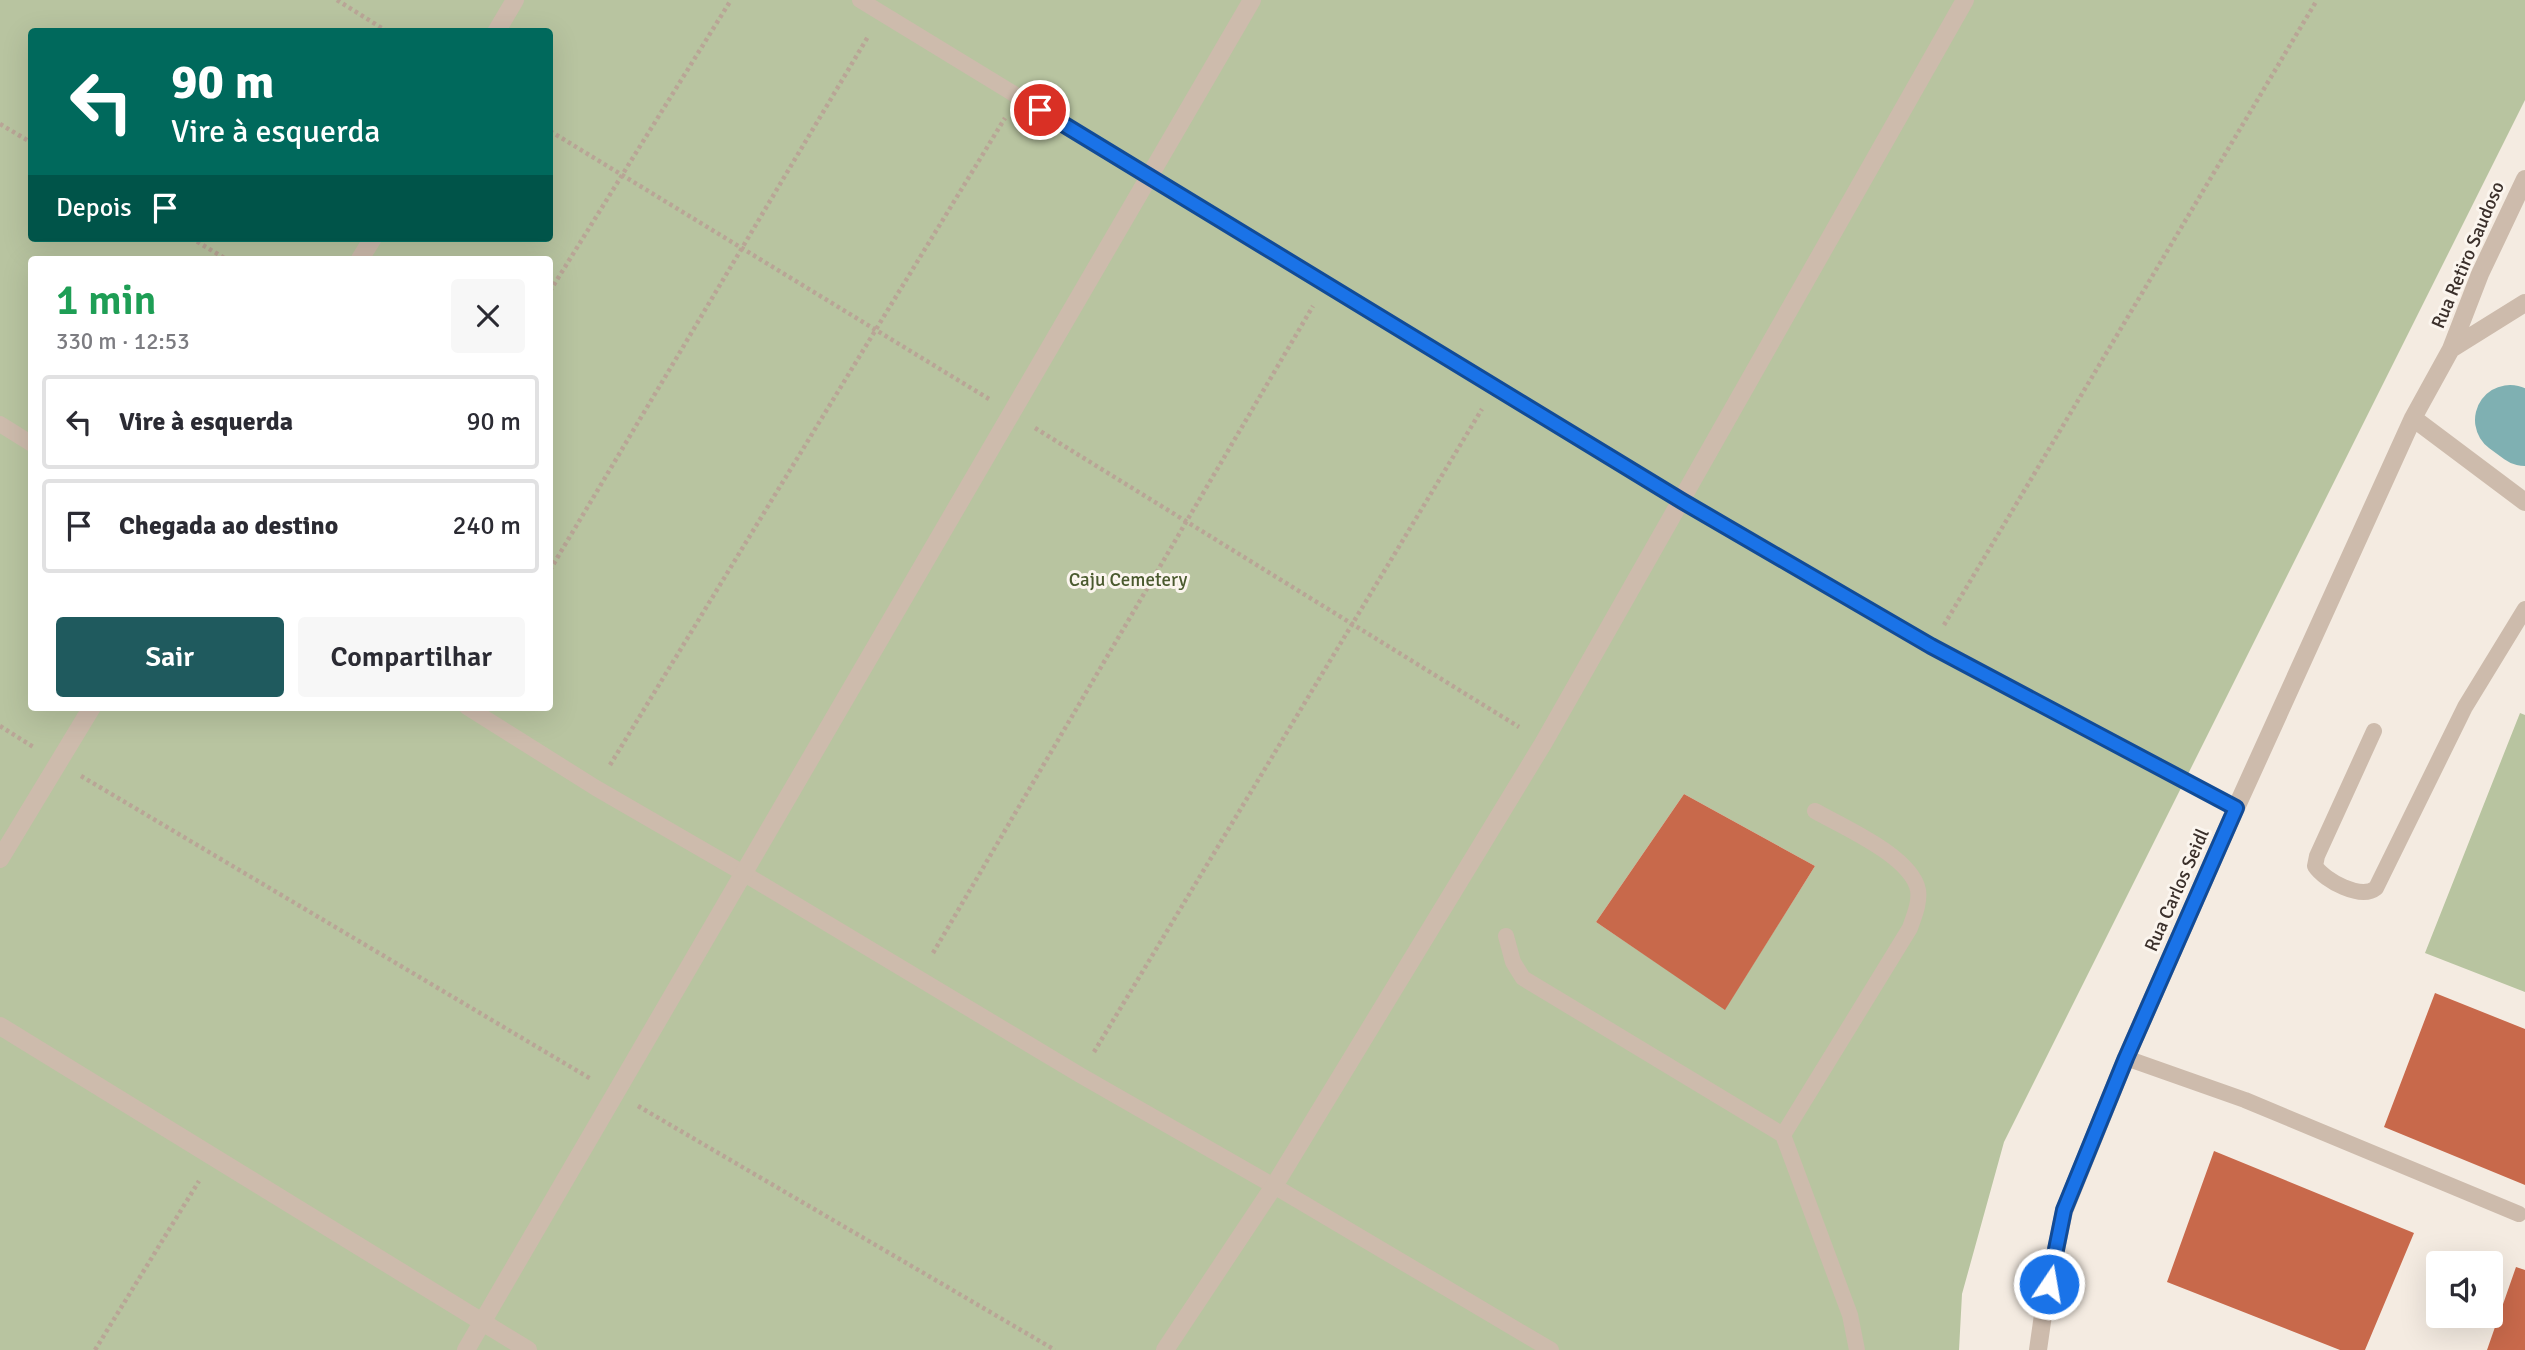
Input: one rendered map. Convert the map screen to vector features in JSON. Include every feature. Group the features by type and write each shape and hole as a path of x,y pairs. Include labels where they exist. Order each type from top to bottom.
{"street":[{"path":"498,28 515,0"},
{"path":"466,1350 1252,0"},
{"path":"1165,1350 1274,1186 1544,742 1965,0"},
{"name":"Rua Retiro Saudoso","path":"2451,349 2480,275 2525,179"},
{"path":"2451,349 2525,303"},
{"name":"Rua Carlos Seidl","path":"2038,1350 2064,1210 2126,1058 2413,418 2451,349"},
{"path":"2413,418 2525,502"},
{"path":"0,859 89,711"},
{"path":"0,1026 528,1350"}],"lane":[{"path":"860,0 1682,501 1931,646 2236,808"},
{"path":"0,424 28,442"},
{"path":"2374,731 2317,856 2315,866 2322,876 2361,894 2370,893 2376,888 2465,707 2525,609"},
{"path":"473,711 596,788 1080,1075 1551,1350"},
{"path":"1783,1135 1910,928 1917,909 1918,892 1914,877 1896,859 1815,811"},
{"path":"1506,936 1513,962 1523,978 1783,1135 1850,1315 1857,1350"},
{"path":"2126,1058 2245,1100 2519,1213"}],"path":[{"path":"337,0 382,28"},
{"path":"553,286 731,0"},
{"path":"1931,646 2317,0"},
{"path":"553,564 882,13"},
{"path":"596,788 1018,96"},
{"path":"0,124 28,141"},
{"path":"553,133 1544,742"},
{"path":"198,242 221,256"},
{"path":"918,978 1326,284"},
{"path":"1080,1075 1495,387"},
{"path":"0,726 616,1093 1055,1350"},
{"path":"95,1350 214,1157"}],"green space":[{"name":"Caju Cemetery","path":"0,0 2525,0 2525,100 2004,1142 1962,1294 1959,1350 0,1350","holes":["1684,794 1815,866 1725,1009 1596,922"]},
{"path":"2520,713 2525,715 2525,992 2425,953"}],"building":[{"path":"1684,794 1815,866 1725,1010 1596,922"},
{"path":"2435,993 2525,1029 2525,1185 2384,1127"},
{"path":"2214,1151 2414,1233 2365,1350 2340,1350 2167,1282"},
{"path":"2516,1267 2525,1270 2525,1350 2487,1350 2495,1328 2503,1328 2503,1304"}],"waterway":[{"path":"2510,420 2525,431"}],"route":[{"path":"1040,110 1682,501 1931,646 2236,808 2126,1058 2064,1210 2049,1284"}]}
